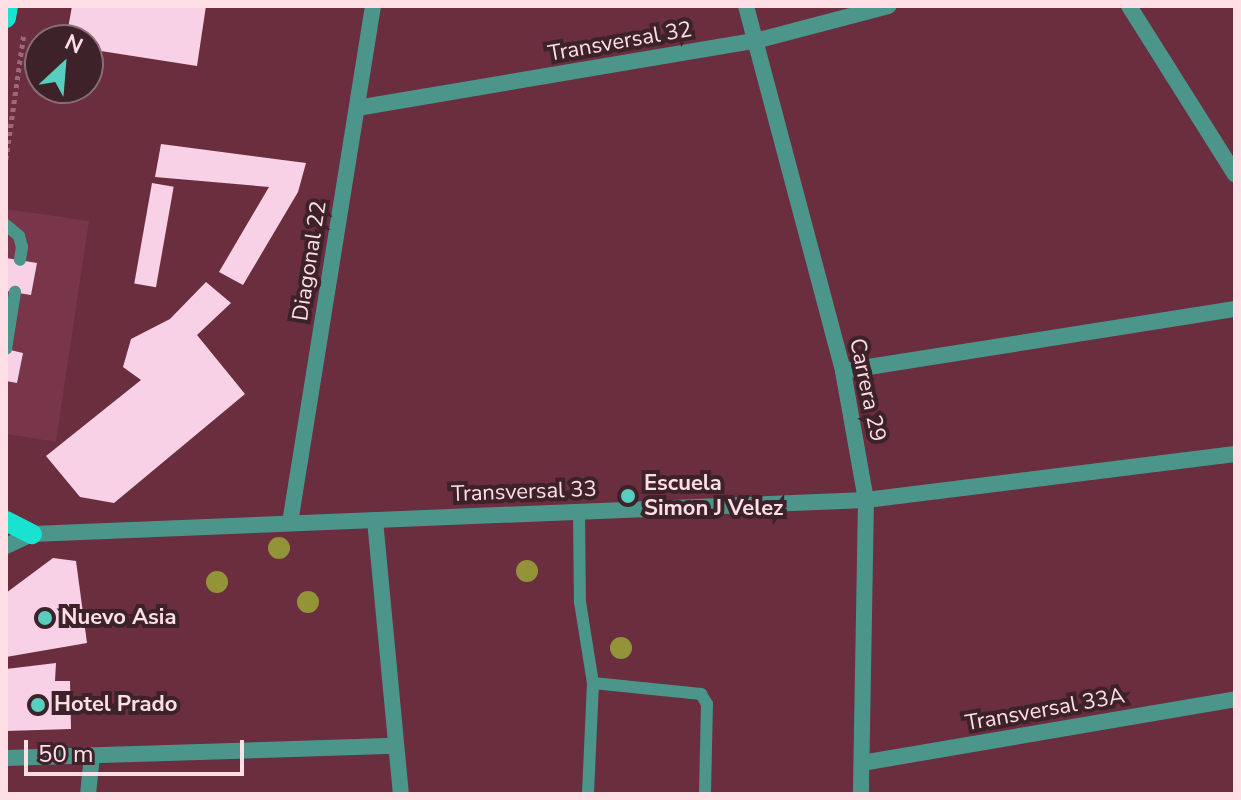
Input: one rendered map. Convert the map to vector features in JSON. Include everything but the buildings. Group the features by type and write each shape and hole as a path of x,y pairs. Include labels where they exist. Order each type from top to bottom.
{"main road":[{"path":"8,6 16,20"},
{"path":"6,521 32,534"}],"street":[{"name":"Diagonal 22","path":"290,523 373,6"},
{"name":"Carrera 29","path":"746,6 843,371 866,500 861,794"},
{"name":"Transversal 32","path":"357,108 755,41 888,6"},
{"path":"1129,6 1235,174"},
{"path":"843,371 1235,309"},
{"name":"Transversal 33","path":"6,546 32,534 866,500 1235,454"},
{"path":"375,520 401,794"},
{"name":"Transversal 33A","path":"862,763 1235,699"},
{"path":"6,758 395,746"},
{"path":"88,794 92,755"}],"lane":[{"path":"6,225 19,236 20,260"},
{"path":"6,349 15,292"},
{"path":"579,512 580,602 593,683 588,794"},
{"path":"593,683 701,694 707,704 705,794"}],"path":[{"path":"6,159 16,20"}],"shaded area":[{"path":"6,209 89,221 56,442 6,434"}],"place":[{"name":"Escuela Simon J Velez","path":"628,496"},
{"name":"Nuevo Asia","path":"45,618"},
{"name":"Hotel Prado","path":"38,705"}]}
